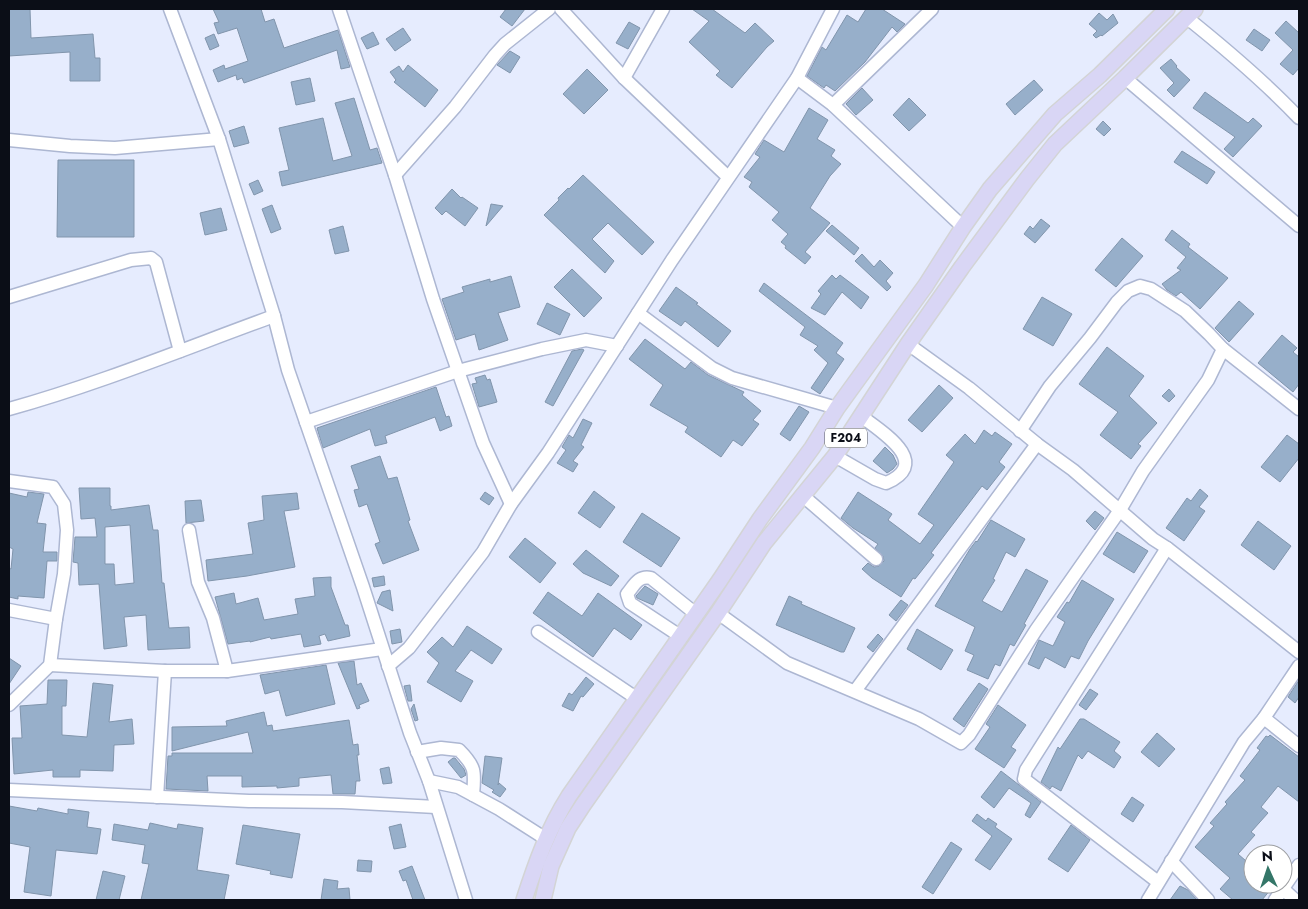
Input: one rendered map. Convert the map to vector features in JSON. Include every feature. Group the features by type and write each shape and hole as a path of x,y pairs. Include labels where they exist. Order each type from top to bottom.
{"main road":[{"name":"F204","path":"524,900 557,814 760,519 812,448 836,408 926,285 963,227 990,190 1055,114 1100,75 1167,9"},
{"name":"F204","path":"543,900 551,866 573,820 718,613 764,543 835,456 908,344 982,241 1055,144 1191,13"}],"street":[{"path":"170,9 219,139 274,316 280,345 417,752 429,781 466,900"},
{"path":"339,9 483,443 511,504"},
{"path":"395,175 455,107 505,44 549,9"},
{"path":"561,9 624,78 728,177"},
{"path":"624,78 663,9"},
{"path":"388,666 409,648 483,552 511,504 548,453 728,177 797,78 833,9"},
{"path":"833,105 932,9"},
{"path":"1191,13 1299,118"},
{"path":"797,78 833,105 963,227"},
{"path":"1125,78 1299,226"},
{"path":"9,140 115,148 219,139"},
{"path":"9,297 131,260 151,258 156,262 180,351"},
{"path":"1020,430 1050,386 1117,302 1128,291 1140,286 1151,289 1185,311 1223,349 1299,409"},
{"path":"638,313 712,368 732,378 836,408"},
{"path":"9,409 38,401 274,316"},
{"path":"306,422 458,371 570,342 586,340 616,346"},
{"path":"908,344 969,388 1037,444 1073,470 1153,539 1299,652"},
{"path":"718,613 786,663 919,719 961,743 969,735 1036,630 1120,510 1140,475 1208,380 1223,349"},
{"path":"835,456 875,479 886,483 896,478 903,470 906,462 905,455 892,440 861,416"},
{"path":"856,691 1037,444"},
{"path":"9,481 53,487 64,504 67,530 64,574 50,665 9,705"},
{"path":"802,495 876,559"},
{"path":"189,530 198,582 213,618 227,671"},
{"path":"1158,882 1024,779 1026,770 1167,548"},
{"path":"680,636 630,603 627,594 639,579 650,578 696,614"},
{"path":"9,610 56,619"},
{"path":"538,632 636,698"},
{"path":"50,665 165,671 227,671 382,649"},
{"path":"1148,900 1244,742 1264,718 1299,666"},
{"path":"157,797 165,671"},
{"path":"1264,718 1299,746"},
{"path":"417,752 441,748 459,750 473,766 474,795"},
{"path":"429,781 458,786 546,839"},
{"path":"9,790 436,807"},
{"path":"1171,861 1208,900"}],"building":[{"path":"9,9 30,9 31,38 93,34 95,58 100,58 100,81 70,81 70,52 9,56"},
{"path":"213,9 261,9 265,22 274,19 284,48 338,30 350,67 341,69 337,50 244,83 242,78 237,80 236,75 218,82 213,70 224,65 225,69 248,61 237,28 218,34 214,23 219,22"},
{"path":"506,9 525,9 512,26 500,17"},
{"path":"692,9 712,9 745,33 755,23 774,41 732,88 716,75 720,71 689,42 709,21"},
{"path":"866,9 882,9 905,24 897,32 892,27 865,62 835,91 826,85 824,88 807,76 822,47 826,50 847,15 858,22"},
{"path":"1099,13 1107,20 1113,14 1118,23 1102,36 1096,38 1093,35 1097,31 1089,24"},
{"path":"1286,21 1299,33 1299,68 1293,75 1280,64 1293,50 1275,33"},
{"path":"629,22 640,28 628,49 616,43"},
{"path":"403,28 411,40 395,51 386,39"},
{"path":"1254,29 1270,40 1262,51 1246,40"},
{"path":"373,32 379,44 367,49 361,38"},
{"path":"214,34 219,46 210,50 205,38"},
{"path":"510,51 520,57 510,73 497,65"},
{"path":"1171,59 1176,67 1190,80 1174,97 1167,90 1174,83 1160,68"},
{"path":"408,65 438,90 425,107 394,82 396,80 390,72 399,66 403,72"},
{"path":"587,69 608,90 584,114 563,94"},
{"path":"310,78 315,101 296,105 291,82"},
{"path":"1034,80 1043,90 1015,115 1006,104"},
{"path":"862,88 873,100 856,115 846,104"},
{"path":"1205,92 1248,123 1253,118 1262,126 1233,157 1224,149 1235,137 1193,108"},
{"path":"354,98 370,150 377,148 382,163 282,186 279,172 289,170 279,128 323,118 333,161 352,156 335,103"},
{"path":"909,98 926,115 909,131 893,115"},
{"path":"809,108 828,120 817,139 835,150 831,156 841,164 830,176 810,208 830,223 805,252 811,257 805,264 785,248 786,246 781,242 788,234 772,220 779,212 749,187 752,182 744,177 760,157 755,154 764,140 784,152"},
{"path":"1103,121 1111,129 1104,136 1096,129"},
{"path":"244,126 249,143 234,147 229,131"},
{"path":"1182,151 1215,172 1207,184 1174,162"},
{"path":"58,160 134,160 134,237 57,237"},
{"path":"583,175 654,242 642,255 608,223 592,239 614,261 605,273 544,215 559,200 558,198"},
{"path":"258,180 263,191 254,195 249,184"},
{"path":"452,189 461,198 478,208 465,226 446,211 442,215 435,208"},
{"path":"491,204 503,206 486,226"},
{"path":"272,205 281,229 271,233 262,209"},
{"path":"221,208 227,230 205,235 200,213"},
{"path":"1041,219 1050,226 1035,243 1024,234 1030,226 1033,229"},
{"path":"832,225 859,248 854,255 826,231"},
{"path":"343,226 349,251 335,254 329,230"},
{"path":"1172,230 1190,244 1188,247 1228,278 1200,309 1181,292 1176,296 1162,284 1181,270 1177,268 1186,257 1165,240"},
{"path":"1122,238 1143,256 1116,287 1095,270"},
{"path":"862,254 874,267 880,260 893,273 886,281 891,287 887,291 855,261"},
{"path":"572,269 602,298 584,317 554,287"},
{"path":"832,275 836,279 840,275 869,297 861,309 842,292 825,315 811,308 821,294 818,291"},
{"path":"511,276 520,307 498,313 508,340 479,350 475,334 456,340 442,299 464,292 462,287 490,279 490,282"},
{"path":"764,283 843,343 836,353 844,359 820,394 811,388 828,363 814,350 818,346 800,335 805,327 759,291"},
{"path":"676,287 731,331 718,347 685,321 681,326 659,311"},
{"path":"1042,297 1072,314 1053,346 1023,329"},
{"path":"1239,301 1254,314 1229,342 1215,328"},
{"path":"547,303 570,314 560,335 537,324"},
{"path":"1282,335 1297,348 1293,352 1299,357 1299,384 1293,392 1258,363"},
{"path":"645,339 685,369 691,362 708,375 744,392 742,395 761,411 753,420 759,424 742,446 733,440 721,457 685,432 688,427 650,405 663,385 629,359"},
{"path":"1107,347 1144,376 1129,396 1157,423 1138,444 1141,446 1131,459 1100,435 1118,412 1079,384"},
{"path":"584,350 553,406 545,402 572,351"},
{"path":"485,375 487,380 490,379 497,402 479,407 472,384 477,383 475,378"},
{"path":"939,385 953,398 922,432 908,420"},
{"path":"436,387 446,417 449,416 452,426 440,431 435,417 385,436 387,443 375,446 370,429 323,448 317,428"},
{"path":"1169,389 1175,396 1169,402 1162,396"},
{"path":"799,406 809,412 790,441 780,434"},
{"path":"583,419 592,423 581,445 584,447 573,461 578,464 573,472 557,463 566,450 562,447 569,435 573,438"},
{"path":"984,430 992,436 995,432 1012,444 999,462 1005,467 987,490 982,486 931,553 934,555 915,579 913,578 901,597 862,569 868,563 874,567 879,566 884,561 883,556 875,548 878,544 841,518 858,492 892,514 888,520 920,544 934,525 918,514 954,462 946,455 965,434 975,444"},
{"path":"1287,435 1299,444 1299,458 1280,482 1261,467"},
{"path":"885,447 893,455 897,464 887,473 873,461"},
{"path":"380,456 388,479 397,477 410,520 408,521 419,550 383,564 375,544 380,542 367,504 359,507 354,490 359,489 351,466"},
{"path":"79,488 110,488 111,510 149,505 153,530 158,530 162,583 164,583 169,628 189,627 190,648 148,650 146,615 124,617 127,646 104,649 99,584 79,585 78,563 73,562 75,537 97,537 95,518 81,519","holes":["130,525 134,583 115,585 114,564 105,564 105,527"]},
{"path":"1200,489 1208,496 1199,507 1205,511 1184,541 1166,528 1187,498 1191,501"},
{"path":"594,491 615,507 600,528 578,513"},
{"path":"28,492 44,494 37,523 46,524 43,552 57,552 57,561 47,561 44,598 18,596 18,599 9,597 9,568 11,569 13,549 9,547 9,493 27,497"},
{"path":"485,492 494,498 489,505 480,499"},
{"path":"297,493 299,509 284,511 295,567 208,581 206,560 253,554 248,523 264,520 262,496"},
{"path":"201,500 204,521 186,523 185,501"},
{"path":"1095,511 1104,518 1095,530 1086,521"},
{"path":"642,513 680,538 661,567 623,542"},
{"path":"991,520 1025,539 1015,557 1006,552 993,579 995,580 982,601 1002,612 1026,569 1048,581 1014,646 1010,644 1000,666 995,664 988,679 967,670 974,655 965,651 975,627 935,606 970,549 977,542"},
{"path":"1258,521 1291,546 1274,570 1241,545"},
{"path":"1117,532 1148,551 1134,573 1103,554"},
{"path":"525,538 556,563 540,583 509,557"},
{"path":"586,550 619,576 611,586 583,573 573,564"},
{"path":"384,576 385,585 374,587 372,578"},
{"path":"331,577 331,587 345,625 348,625 350,636 328,641 325,634 319,636 321,644 304,647 301,634 228,644 215,597 234,593 236,604 258,598 264,620 298,614 295,599 315,596 313,578"},
{"path":"1082,580 1114,599 1079,659 1071,656 1065,668 1045,657 1039,669 1028,664 1039,640 1053,646 1065,622 1057,617 1067,602 1069,603"},
{"path":"645,586 658,594 653,605 636,596"},
{"path":"390,590 393,611 377,603 382,592"},
{"path":"548,592 582,616 598,593 642,625 631,640 614,628 593,657 533,613"},
{"path":"789,596 802,602 801,604 855,628 844,652 776,625"},
{"path":"901,600 908,605 896,621 889,615"},
{"path":"467,626 502,649 492,664 471,650 455,671 473,681 461,702 427,682 439,663 427,652 442,637 453,647"},
{"path":"400,629 402,642 392,644 390,631"},
{"path":"917,629 953,650 941,670 907,649"},
{"path":"878,634 883,639 873,652 867,647"},
{"path":"9,658 21,666 9,684"},
{"path":"354,661 357,685 361,683 369,701 359,705 360,708 357,709 338,663"},
{"path":"326,665 335,704 286,716 279,690 265,694 260,675"},
{"path":"586,677 594,684 583,697 581,696 573,711 562,706 569,693 572,695"},
{"path":"48,680 67,680 66,706 62,706 62,735 87,737 93,683 113,685 109,722 132,719 134,744 114,745 113,771 80,770 80,777 53,777 53,770 14,774 12,738 22,738 20,706 47,704"},
{"path":"1299,680 1299,697 1295,703 1288,697"},
{"path":"979,683 988,689 964,727 953,719"},
{"path":"410,685 412,701 408,701 404,686"},
{"path":"1090,689 1098,694 1086,710 1079,705"},
{"path":"414,704 418,720 415,721 411,709"},
{"path":"998,705 1026,725 1011,747 1016,750 1004,768 975,749 990,727 986,724"},
{"path":"264,712 267,726 272,725 273,731 349,720 353,745 358,744 359,755 357,755 360,781 356,781 355,794 333,794 331,775 299,778 299,786 277,788 277,786 242,787 242,776 207,776 208,791 166,789 168,756 172,756 172,753 253,753 248,732 172,751 172,727 227,726 226,721"},
{"path":"1080,719 1084,719 1120,742 1114,751 1121,757 1114,768 1088,751 1082,759 1078,755 1061,791 1052,786 1050,789 1041,782 1058,747 1060,749"},
{"path":"1157,733 1175,749 1159,767 1141,752"},
{"path":"1270,735 1299,757 1299,802 1278,786 1261,807 1268,813 1251,832 1255,835 1247,844 1243,844 1243,848 1238,854 1243,858 1243,894 1267,894 1262,900 1233,900 1220,889 1230,878 1195,847 1214,826 1210,823 1227,804 1225,802 1245,780 1240,776 1260,750 1257,748 1266,736"},
{"path":"485,756 502,758 498,785 499,783 506,789 500,797 492,792 494,790 482,783"},
{"path":"453,758 464,769 466,775 461,778 448,762"},
{"path":"389,767 392,783 383,784 380,769"},
{"path":"1001,771 1041,802 1030,818 1025,815 1031,803 1009,788 994,808 981,797"},
{"path":"1132,797 1144,805 1133,822 1121,814"},
{"path":"9,806 37,811 38,808 68,814 68,809 89,812 87,827 101,829 97,854 56,850 51,896 24,892 30,847 9,843"},
{"path":"977,814 986,821 988,818 997,824 995,827 1012,839 990,870 975,860 992,836 972,821"},
{"path":"150,823 177,829 178,824 203,828 197,870 229,875 224,900 141,900 149,864 142,863 145,845 112,840 114,824 148,830"},
{"path":"401,824 406,847 394,849 389,827"},
{"path":"243,825 300,834 292,878 270,874 271,871 236,864"},
{"path":"1071,825 1090,840 1068,872 1048,859"},
{"path":"951,842 962,849 933,894 922,887"},
{"path":"358,860 372,861 371,872 357,871"},
{"path":"412,866 425,900 413,900 406,880 403,881 399,871"},
{"path":"103,871 125,876 119,900 96,900"},
{"path":"324,879 338,881 337,889 349,888 350,900 321,900"},
{"path":"1180,886 1188,890 1197,900 1170,900"}]}
